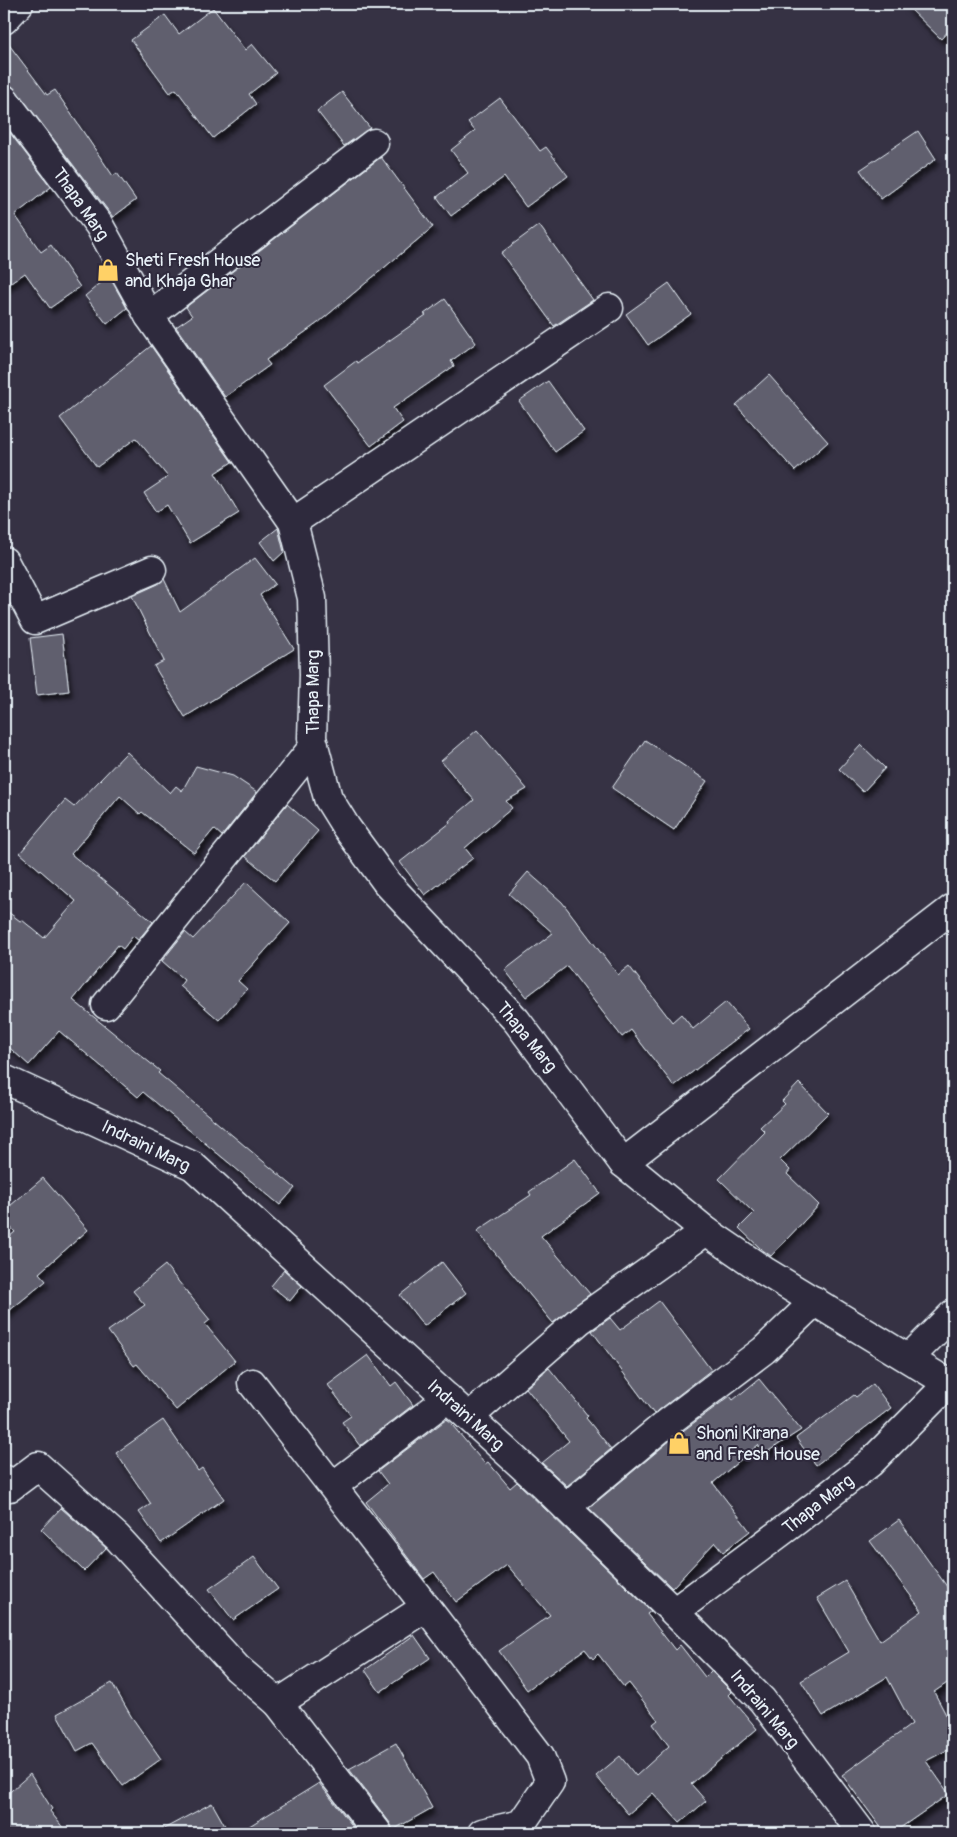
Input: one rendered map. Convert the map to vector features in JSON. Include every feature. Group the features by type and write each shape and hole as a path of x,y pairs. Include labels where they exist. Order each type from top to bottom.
{"street":[{"path":"4,20 19,4"},
{"name":"Thapa Marg","path":"4,99 98,225 149,316 293,522 312,598 314,675 312,738 314,746 328,798 346,827 387,884 516,1020 623,1163 706,1231 766,1272 951,1384 870,1463 674,1612"},
{"path":"149,316 374,144"},
{"path":"293,522 609,308"},
{"path":"4,560 35,620 152,570"},
{"path":"106,1005 314,746"},
{"path":"623,1163 953,908"},
{"name":"Indraini Marg","path":"4,1079 193,1166 469,1417 566,1507 674,1612 762,1700 862,1833"},
{"path":"469,1417 580,1320 706,1231"},
{"path":"566,1507 662,1427 764,1350 815,1301"},
{"path":"909,1358 953,1314"},
{"path":"252,1383 540,1756 550,1782 523,1829 482,1833"},
{"path":"332,1486 448,1398"},
{"path":"4,1479 10,1487 38,1466 117,1537 237,1668 278,1703 378,1833"},
{"path":"278,1703 426,1607"}],"building":[{"path":"905,4 953,4 953,26 941,39"},
{"path":"213,8 245,50 252,44 276,73 249,94 256,104 213,138 176,89 170,93 131,40 165,15 179,34"},
{"path":"4,38 47,95 55,90 113,176 117,173 136,200 113,217 16,90 11,85 4,84"},
{"path":"342,92 370,128 344,146 317,111"},
{"path":"500,98 540,151 546,147 568,176 526,207 504,177 451,216 437,197 468,173 451,150 475,131 468,122"},
{"path":"4,125 51,187 15,215 41,252 51,245 80,287 50,308 25,273 4,288"},
{"path":"918,131 936,159 881,199 860,170"},
{"path":"381,157 433,227 318,323 266,360 270,365 225,397 176,327 192,316 186,307"},
{"path":"539,225 593,300 554,326 501,253"},
{"path":"109,276 127,308 107,324 85,296"},
{"path":"669,283 691,314 648,345 626,314"},
{"path":"445,299 476,343 451,361 454,366 393,408 403,422 371,446 324,385 356,361 357,363 426,315 424,314"},
{"path":"151,346 232,462 215,473 239,513 190,543 167,505 156,512 144,493 168,477 136,438 97,467 60,418"},
{"path":"769,375 828,442 795,471 736,405"},
{"path":"548,381 584,431 555,452 519,401"},
{"path":"278,528 284,552 274,561 260,542"},
{"path":"255,558 275,584 260,595 294,649 185,717 154,666 164,661 132,596 158,584 164,579 180,612"},
{"path":"62,634 69,691 37,695 30,638"},
{"path":"477,730 527,789 506,801 512,808 465,848 473,858 425,895 400,862 450,823 449,821 474,800 441,761"},
{"path":"645,740 707,781 674,830 612,788"},
{"path":"861,745 885,768 863,792 839,769"},
{"path":"127,752 170,793 176,786 182,791 196,766 233,776 257,792 222,836 214,829 194,853 142,812 140,814 120,796 71,854 153,922 138,940 133,936 123,949 118,945 73,1000 160,1071 158,1073 295,1188 280,1205 143,1092 138,1097 59,1031 29,1065 4,1043 4,909 20,921 22,920 44,938 76,901 20,853 65,800 74,807"},
{"path":"287,804 318,831 275,881 245,856"},
{"path":"528,872 562,902 618,975 629,966 672,1022 681,1014 693,1029 726,1002 749,1029 674,1086 631,1030 622,1037 567,966 526,997 505,970 553,933 509,894"},
{"path":"246,882 290,923 238,981 247,989 219,1020 180,986 184,980 162,961 185,932 193,939"},
{"path":"799,1083 828,1113 780,1160 790,1170 787,1174 819,1205 771,1256 739,1228 754,1213 719,1179 765,1132 760,1127 785,1104 782,1101"},
{"path":"575,1159 600,1193 541,1236 590,1294 553,1323 477,1231 531,1195 529,1192"},
{"path":"43,1178 88,1230 39,1273 46,1281 4,1315 4,1241 15,1232 4,1220 4,1211"},
{"path":"442,1262 466,1293 424,1326 400,1295"},
{"path":"165,1265 210,1320 205,1324 235,1361 176,1410 137,1364 134,1366 108,1331 145,1305 133,1291"},
{"path":"284,1270 302,1286 290,1301 271,1286"},
{"path":"659,1301 711,1370 654,1414 592,1331 610,1318 620,1330"},
{"path":"368,1355 391,1386 396,1382 413,1405 360,1446 342,1422 351,1416 328,1385"},
{"path":"549,1368 588,1416 586,1418 611,1449 567,1486 542,1463 569,1441 526,1388"},
{"path":"759,1379 801,1430 764,1454 758,1445 713,1483 750,1531 723,1552 715,1542 672,1588 589,1508 672,1439 730,1396 733,1400"},
{"path":"873,1384 891,1408 816,1465 796,1438 854,1395 856,1397"},
{"path":"447,1419 485,1464 488,1462 510,1488 517,1482 651,1611 647,1614 675,1650 680,1645 705,1677 711,1671 732,1692 729,1695 757,1729 691,1784 706,1801 680,1823 653,1793 628,1814 596,1776 620,1756 636,1776 669,1746 653,1724 658,1720 629,1683 624,1687 598,1654 593,1659 585,1649 527,1690 499,1651 550,1615 507,1565 456,1602 434,1572 424,1579 366,1502 388,1484 378,1471"},
{"path":"163,1420 198,1471 202,1468 224,1499 161,1543 139,1512 151,1504 116,1453"},
{"path":"61,1508 106,1548 84,1571 41,1529"},
{"path":"899,1520 953,1595 953,1679 934,1692 953,1728 953,1747 926,1761 949,1794 893,1833 885,1833 842,1775 912,1724 887,1677 823,1716 801,1681 849,1652 817,1598 845,1581 880,1641 922,1611 870,1541"},
{"path":"254,1557 278,1589 233,1620 209,1589"},
{"path":"414,1635 430,1658 380,1692 365,1670"},
{"path":"112,1683 131,1716 161,1759 123,1786 92,1743 77,1751 57,1714"},
{"path":"396,1743 432,1808 393,1830 390,1823 349,1769"},
{"path":"30,1774 52,1809 50,1811 67,1833 4,1833 4,1797"},
{"path":"319,1783 358,1833 238,1833"},
{"path":"212,1803 229,1833 156,1833"}],"place":[{"name":"Sheti Fresh House and Khaja Ghar","path":"108,270"},
{"name":"Shoni Kirana and Fresh House","path":"679,1443"}]}
